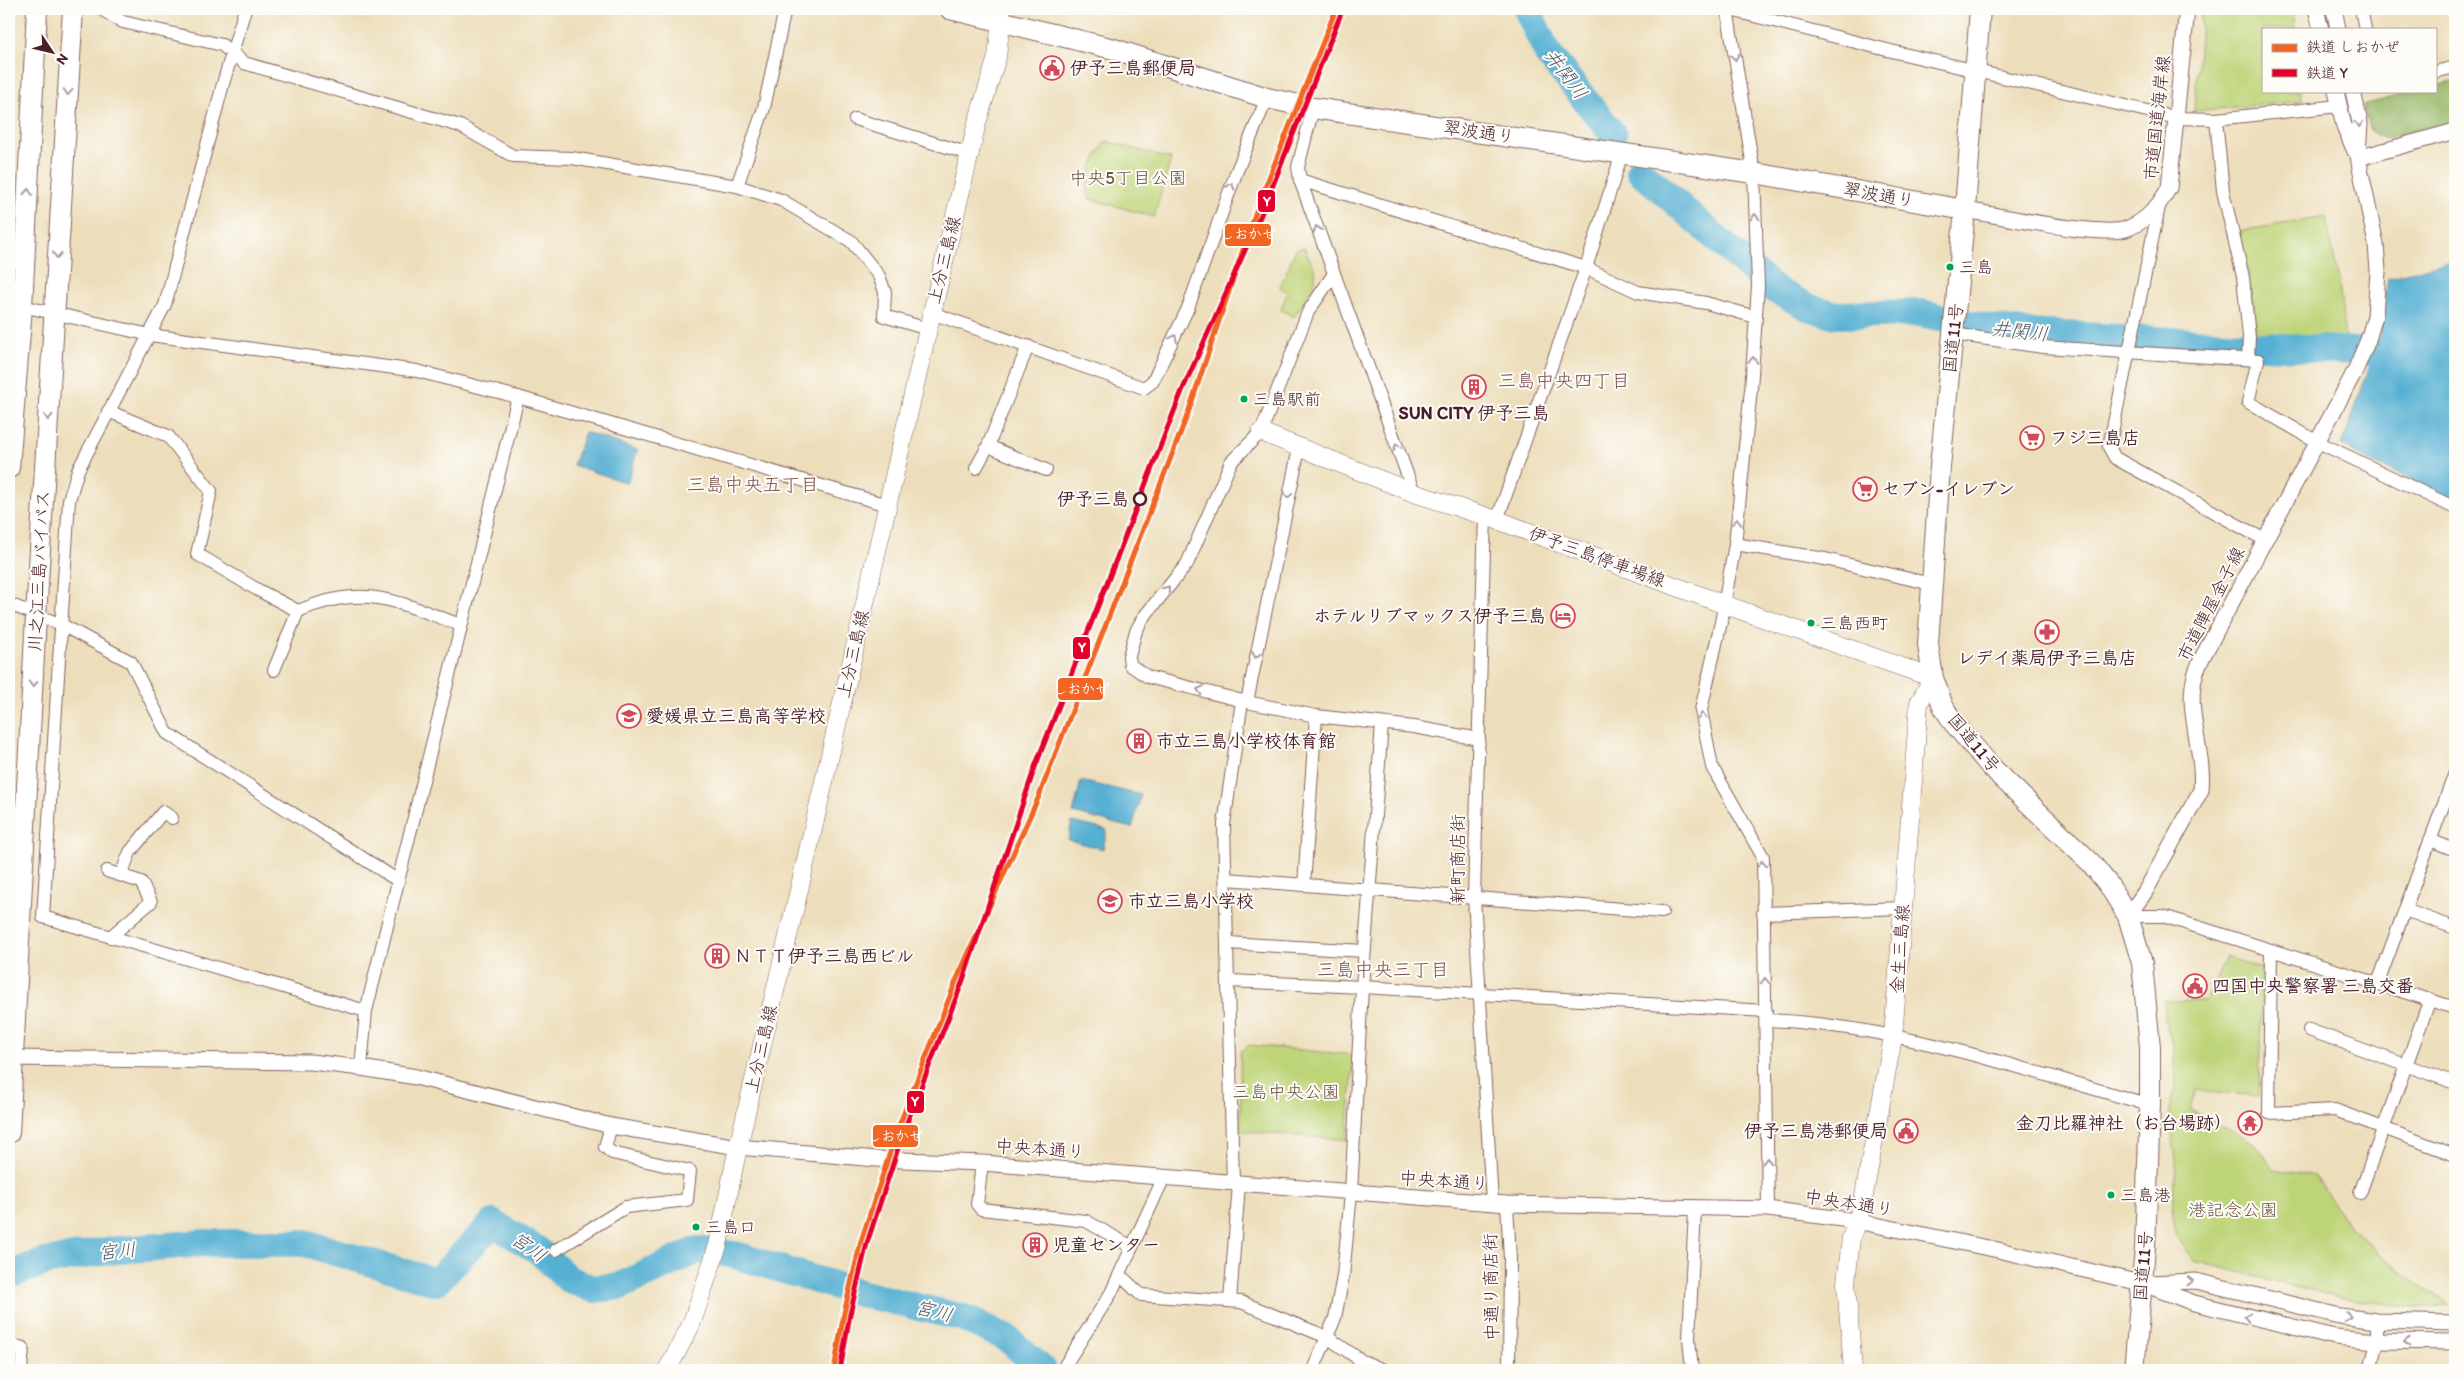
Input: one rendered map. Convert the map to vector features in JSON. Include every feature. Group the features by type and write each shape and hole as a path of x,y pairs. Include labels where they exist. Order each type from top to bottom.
{"highway":[{"path":"9,468 16,305 37,9"},
{"name":"川之江三島バイパス","path":"9,1133 11,1058 36,616 73,9"},
{"name":"翠波通り","path":"950,9 1001,14 1266,98 1313,108 1754,173 1965,210"},
{"name":"国道11号","path":"1980,9 1965,210 1931,584 1928,644 1933,678 1943,706 1969,742 1991,767 2091,863 2128,916 2142,963 2147,1003 2150,1105 2148,1194 2134,1370"}],"main road":[{"name":"上分三島線","path":"667,1370 690,1325 711,1270 718,1245 738,1147 930,321 970,154 997,57 1001,14"},
{"name":"伊予三島停車場線","path":"1261,432 1414,493 1491,518 1723,604 1933,678"},
{"name":"金生三島線","path":"1853,1370 1846,1283 1851,1238 1862,1206 1893,1037 1918,703 1933,678"}],"street":[{"path":"101,9 123,22 222,45 244,63 460,126 513,156 572,158 737,186 781,200 850,241 879,276 885,292 884,316 930,321 1028,346 1144,388 1152,381 1188,308 1236,173 1266,98"},
{"path":"245,9 220,94 165,305 78,470 69,500 42,916 366,1011"},
{"path":"737,186 764,108 785,9"},
{"path":"1768,1210 1763,857 1712,767 1701,716 1703,696 1721,622 1734,544 1751,390 1758,286 1754,173 1727,9 2177,118 2216,118 2339,106"},
{"name":"市道国道海岸線","path":"1965,210 2100,232 2124,230 2144,221 2159,207 2169,188 2187,9"},
{"path":"2316,9 2321,28"},
{"path":"2334,9 2338,28"},
{"path":"2361,9 2365,28"},
{"path":"2436,72 2455,67"},
{"path":"2336,92 2344,126 2358,158"},
{"path":"2353,92 2360,123 2358,158"},
{"path":"1313,108 1298,167 1300,180 1414,493"},
{"path":"2216,118 2223,192 2243,277 2249,337 2248,359"},
{"path":"855,119 970,154"},
{"path":"2358,158 2455,131"},
{"name":"新町商店街","path":"1499,1203 1480,995 1474,897 1479,739 1491,518 1586,268 1622,153"},
{"name":"市道陣屋金子線","path":"2128,916 2150,883 2201,790 2203,774 2193,697 2194,677 2316,441 2355,371 2368,340 2375,316 2378,272 2376,244 2358,158"},
{"path":"1300,180 1586,268 1638,292 1706,303 1756,317"},
{"path":"2159,207 2109,447 2115,458 2265,540"},
{"path":"1334,275 1308,312 1261,432 1231,462 1187,564 1143,618 1136,631 1129,656 1130,665 1148,677 1244,702 1316,716 1414,727 1479,739"},
{"path":"16,305 150,335 418,371 518,397 887,505"},
{"path":"1954,334 2043,347 2258,360 2248,402 2316,441 2455,508"},
{"path":"976,468 988,446 1028,346"},
{"path":"361,1068 366,1011 518,397"},
{"path":"108,411 168,436 210,491 198,554 258,590 298,611 336,598 365,595 390,600 461,625"},
{"path":"988,446 1046,470"},
{"path":"1230,1301 1236,1184 1224,824 1244,702 1299,448"},
{"path":"1734,544 1825,559 1931,584"},
{"path":"9,604 62,625 131,662 167,733 397,880"},
{"path":"274,670 298,611"},
{"path":"1304,885 1316,716"},
{"path":"1313,1370 1334,1318 1343,1276 1351,1193 1364,951 1382,724"},
{"path":"2378,983 2455,773"},
{"path":"121,876 130,852 163,812 172,818"},
{"path":"2430,840 2455,850"},
{"path":"107,871 141,882 151,902 110,936"},
{"path":"1226,879 1662,912"},
{"path":"1763,913 1902,908"},
{"path":"2405,910 2455,928"},
{"path":"2128,916 2162,916 2455,1008"},
{"path":"1228,943 1364,951"},
{"path":"2271,951 2269,1113 2335,1110 2455,1155"},
{"path":"1229,981 1362,987 1766,1015 1948,1047 2150,1105"},
{"path":"2360,1193 2430,999"},
{"path":"2309,1030 2455,1083"},
{"name":"中央本通り","path":"11,1058 311,1062 416,1077 611,1126 738,1147 876,1159 982,1163 1499,1203 1768,1210 1856,1221 2141,1283"},
{"path":"556,1250 626,1207 687,1200 690,1171 612,1153 606,1147 611,1126"},
{"path":"982,1163 977,1204 981,1209 1086,1221 1132,1246"},
{"path":"1062,1370 1120,1275 1164,1177"},
{"name":"中通り商店街","path":"1499,1203 1510,1259 1509,1370"},
{"path":"1692,1370 1689,1339 1695,1209"},
{"path":"1120,1275 1141,1295 1241,1302 1327,1337 1362,1361 1384,1370"},
{"path":"2141,1283 2196,1281 2340,1316 2378,1321 2455,1323"},
{"path":"2141,1283 2194,1303 2260,1321 2335,1338 2377,1341 2455,1342"},
{"path":"2370,1370 2377,1341 2378,1321"},
{"path":"9,1344 23,1348 21,1370"}],"green space":[{"path":"2202,9 2293,9 2295,28 2262,28 2262,92 2301,92 2302,101 2194,111"},
{"path":"2455,81 2455,120 2384,139 2370,131 2363,105 2413,92 2436,92 2436,86"},
{"name":"中央5丁目公園","path":"1106,141 1171,159 1154,217 1090,199 1088,191 1089,176 1094,162"},
{"path":"2326,217 2339,282 2345,338 2256,335 2250,282 2239,231"},
{"path":"1304,247 1316,272 1314,285 1294,317 1281,310 1287,293 1280,287 1296,249"},
{"name":"港記念公園","path":"2226,957 2262,968 2259,1096 2196,1090 2190,1109 2252,1142 2274,1169 2315,1176 2348,1226 2403,1273 2451,1305 2420,1308 2343,1298 2194,1261 2175,1236 2173,1215 2176,1160 2169,1114 2176,1087 2173,1047 2165,1021 2164,1001 2206,1001"},
{"name":"三島中央公園","path":"1249,1045 1354,1055 1347,1140 1241,1131 1240,1052"}],"water":[{"path":"2455,260 2455,501 2356,454 2342,445 2380,336 2388,278"},
{"path":"585,432 638,450 627,483 573,465"},
{"path":"1081,781 1141,795 1132,828 1073,813"},
{"path":"1072,822 1107,830 1103,849 1068,840"}],"waterway":[{"name":"井関川","path":"1527,9 1548,54 1613,134"},
{"name":"井関川","path":"1640,171 1775,290 1810,308 1836,315 1921,313 1982,327 2029,333 2411,354"},
{"name":"宮川","path":"9,1275 45,1262 107,1251 204,1243 305,1243 436,1282 493,1223 539,1251 568,1279 593,1289 620,1286 698,1250 735,1255 859,1293 964,1318 1008,1339 1043,1370"}],"rail line":[{"name":"しおかぜ","path":"834,1370 844,1313 861,1241 898,1128 956,981 1039,796 1187,416 1257,208 1336,9"},
{"name":"Y","path":"840,1370 850,1314 867,1243 904,1130 962,983 1035,767 1182,391 1263,210 1342,11"}],"place":[{"name":"伊予三島郵便局","path":"1052,68"},
{"name":"三島","path":"1950,267"},
{"name":"SUN CITY 伊予三島","path":"1474,387"},
{"name":"三島駅前","path":"1244,399"},
{"name":"フジ三島店","path":"2032,438"},
{"name":"セブン-イレブン","path":"1865,489"},
{"name":"伊予三島","path":"1140,499"},
{"name":"ホテルリブマックス伊予三島","path":"1563,616"},
{"name":"三島西町","path":"1811,623"},
{"name":"レデイ薬局伊予三島店","path":"2047,632"},
{"name":"愛媛県立三島高等学校","path":"629,716"},
{"name":"市立三島小学校体育館","path":"1139,741"},
{"name":"市立三島小学校","path":"1110,901"},
{"name":"ＮＴＴ伊予三島西ビル","path":"717,956"},
{"name":"四国中央警察署 三島交番","path":"2195,986"},
{"name":"金刀比羅神社（お台場跡）","path":"2250,1123"},
{"name":"伊予三島港郵便局","path":"1906,1131"},
{"name":"三島港","path":"2111,1195"},
{"name":"三島口","path":"696,1227"},
{"name":"児童センター","path":"1035,1245"}],"district":[{"name":"三島中央四丁目","path":"1564,380"},
{"name":"三島中央五丁目","path":"753,484"},
{"name":"三島中央三丁目","path":"1383,969"}]}
